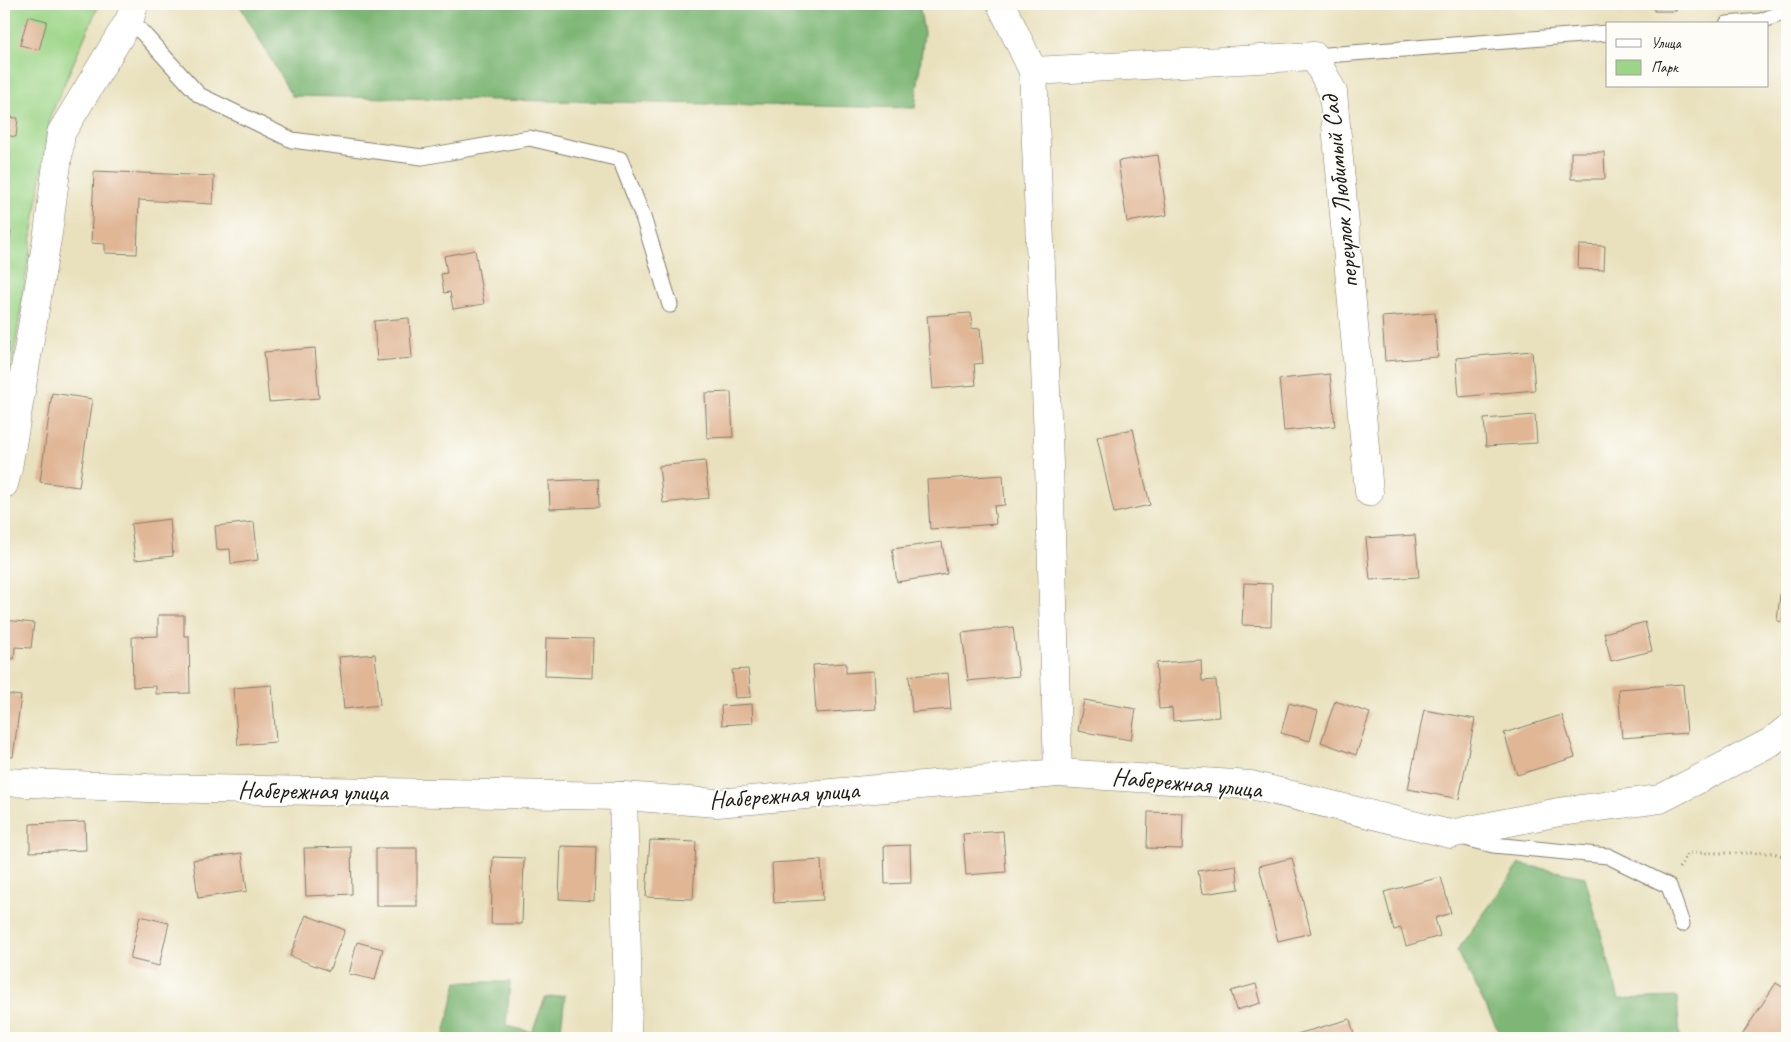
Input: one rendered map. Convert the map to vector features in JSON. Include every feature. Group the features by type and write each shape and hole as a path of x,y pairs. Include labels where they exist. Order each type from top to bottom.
{"street":[{"path":"1001,4 1033,71 1049,464 1058,773"},
{"path":"4,484 48,233 61,133 132,12"},
{"path":"1033,71 1314,56"},
{"name":"переулок Любимый Сад","path":"1314,56 1333,92 1369,492"},
{"name":"Набережная улица","path":"4,782 157,788 623,796 717,803 1058,773 1251,784 1450,834 1559,812 1660,799 1771,742 1787,729"},
{"path":"623,796 628,999 627,1038"}],"lane":[{"path":"132,12 199,95 292,140 422,157 529,138 620,159 643,217 670,305"},
{"path":"1750,22 1761,21 1787,12"},
{"path":"1314,56 1606,33"},
{"path":"1450,834 1493,845 1608,856 1669,886 1682,924"}],"path":[{"path":"1669,886 1688,853 1772,853 1787,857"}],"green space":[{"path":"4,4 99,4 50,117 4,421"},
{"path":"239,4 919,4 924,33 915,108 292,96"},
{"path":"1520,864 1585,877 1619,999 1677,997 1680,1038 1502,1038 1457,950"},
{"path":"457,982 510,982 506,1026 532,1032 545,998 565,995 560,1038 443,1038"}],"building":[{"path":"1654,4 1676,4 1676,11 1654,11"},
{"path":"28,16 47,21 39,50 20,45"},
{"path":"4,117 18,118 16,137 4,135"},
{"path":"1571,152 1604,152 1605,179 1571,179"},
{"path":"1158,155 1167,215 1127,222 1118,161"},
{"path":"94,171 214,176 213,204 139,200 137,254 105,253 105,244 91,243"},
{"path":"4,231 11,232 6,255 4,255"},
{"path":"1579,245 1605,246 1604,270 1578,269"},
{"path":"475,250 484,304 453,309 450,292 444,293 441,274 447,273 444,256"},
{"path":"971,313 972,329 980,328 983,363 974,364 976,385 933,389 927,316"},
{"path":"1435,313 1438,357 1385,361 1382,317"},
{"path":"409,318 412,358 377,361 374,321"},
{"path":"4,342 9,343 5,369 4,369"},
{"path":"315,348 319,398 269,402 264,352"},
{"path":"1532,351 1535,390 1459,397 1456,358"},
{"path":"1330,374 1335,426 1284,431 1279,379"},
{"path":"731,392 733,437 707,438 705,393"},
{"path":"52,393 92,399 79,487 40,482"},
{"path":"1535,415 1537,443 1486,446 1484,419"},
{"path":"1133,429 1150,505 1114,513 1097,437"},
{"path":"705,461 709,498 663,503 659,466"},
{"path":"1003,475 1005,505 994,506 996,524 930,529 927,480"},
{"path":"598,479 599,507 550,509 549,481"},
{"path":"170,519 173,556 135,560 131,524"},
{"path":"254,522 258,560 231,564 230,549 217,550 215,526"},
{"path":"1415,535 1419,577 1370,580 1366,538"},
{"path":"942,542 947,574 897,582 892,549"},
{"path":"1784,559 1787,560 1787,622 1777,621"},
{"path":"1244,583 1272,584 1271,626 1242,625"},
{"path":"158,615 184,615 184,636 189,636 190,693 156,694 156,686 133,687 132,637 158,636"},
{"path":"4,620 34,623 31,648 15,647 14,659 4,658"},
{"path":"1645,622 1652,651 1611,661 1604,633"},
{"path":"1013,627 1019,676 968,681 962,633"},
{"path":"546,638 593,639 592,678 545,676"},
{"path":"375,654 380,705 344,709 339,657"},
{"path":"1201,660 1202,681 1216,680 1219,717 1173,721 1172,708 1159,709 1156,663"},
{"path":"846,663 846,673 874,671 876,709 816,713 813,665"},
{"path":"748,669 751,697 735,698 732,670"},
{"path":"948,673 951,709 912,712 909,676"},
{"path":"1683,684 1687,733 1622,738 1618,689"},
{"path":"272,685 276,742 238,745 233,688"},
{"path":"4,694 21,696 13,757 4,756"},
{"path":"1084,700 1136,709 1131,740 1078,731"},
{"path":"1335,701 1370,713 1356,755 1321,742"},
{"path":"1289,703 1318,711 1310,741 1281,733"},
{"path":"752,704 753,723 722,725 721,706"},
{"path":"1424,710 1475,719 1459,799 1408,789"},
{"path":"1562,715 1575,757 1517,775 1504,733"},
{"path":"1148,812 1183,813 1182,849 1147,848"},
{"path":"85,822 86,850 30,852 30,824"},
{"path":"1003,831 1006,872 966,875 963,834"},
{"path":"650,840 696,842 693,899 646,897"},
{"path":"910,845 911,883 885,884 884,846"},
{"path":"561,846 596,847 594,901 559,899"},
{"path":"351,847 352,894 306,896 304,848"},
{"path":"376,848 417,848 417,906 376,906"},
{"path":"242,853 247,891 198,898 193,860"},
{"path":"493,857 524,858 522,924 491,924"},
{"path":"1292,858 1311,933 1278,941 1259,866"},
{"path":"821,860 823,900 774,903 772,863"},
{"path":"1236,865 1239,889 1202,894 1198,871"},
{"path":"1441,877 1451,913 1435,918 1440,936 1406,946 1401,928 1394,930 1384,892"},
{"path":"306,915 345,930 329,971 290,956"},
{"path":"140,916 169,923 159,966 130,959"},
{"path":"357,942 383,949 375,980 349,974"},
{"path":"1776,983 1787,990 1787,1038 1740,1038"},
{"path":"1256,984 1261,1003 1236,1010 1231,991"},
{"path":"1350,1019 1355,1038 1299,1038 1297,1034"}]}
